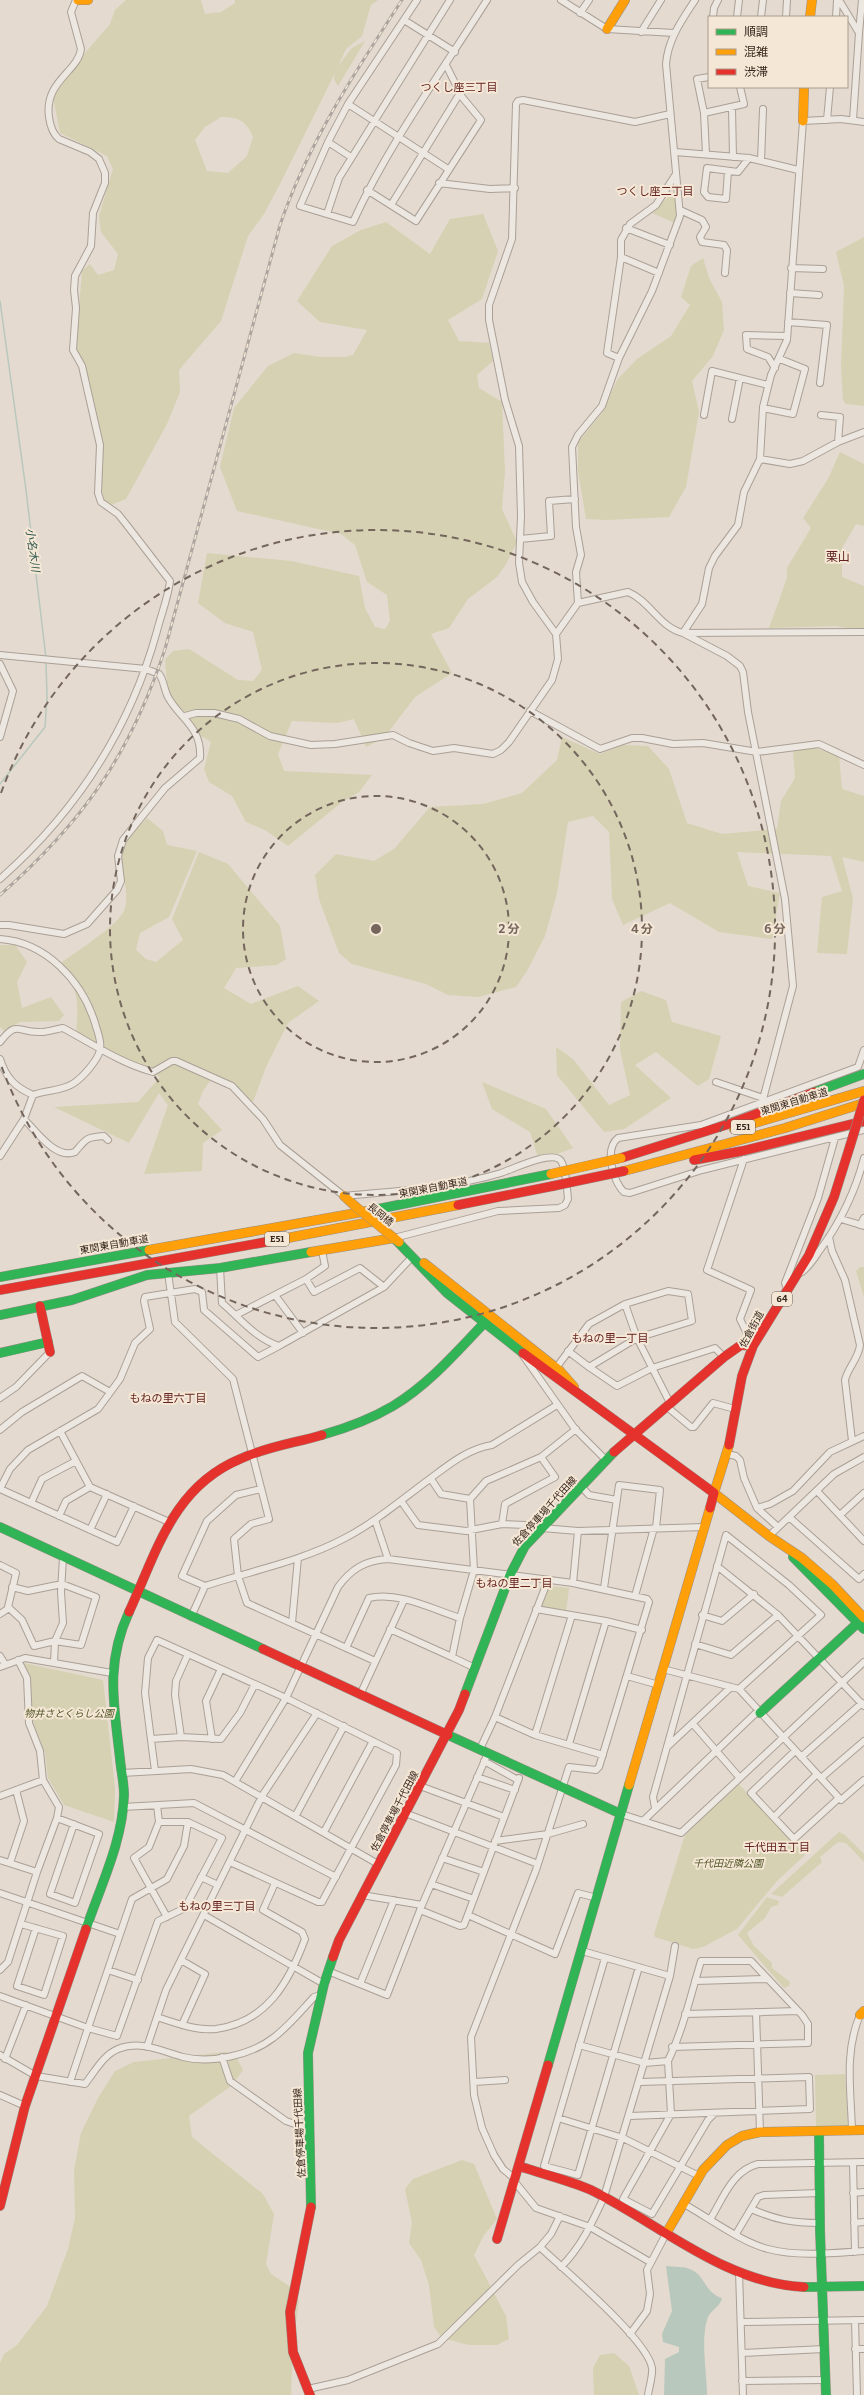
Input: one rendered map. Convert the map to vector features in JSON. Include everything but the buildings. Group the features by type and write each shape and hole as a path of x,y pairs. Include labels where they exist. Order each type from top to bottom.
{"main road":[{"path":"77,0 88,0"},
{"path":"607,29 625,0"},
{"path":"810,16 812,0"},
{"path":"803,121 804,88"},
{"path":"621,1158 732,1123 864,1074"},
{"name":"東関東自動車道","path":"0,1277 369,1211 551,1174 621,1158 780,1117 864,1090"},
{"name":"佐倉街道","path":"497,2239 726,1454 735,1409 753,1346 763,1327 799,1274 820,1232 850,1146 864,1100"},
{"name":"E51","path":"0,1290 374,1222 624,1171 785,1128 864,1103"},
{"path":"624,1171 742,1151 864,1120"},
{"name":"長岡橋","path":"344,1196 394,1238"},
{"path":"0,1315 72,1300 147,1275 220,1268 394,1238"},
{"path":"394,1238 447,1294 556,1368 585,1399"},
{"path":"394,1238 522,1352 714,1493 769,1536 802,1558 832,1584 863,1621 759,1712"},
{"path":"40,1306 50,1352"},
{"path":"0,2206 25,2106 115,1847 124,1807 112,1673 120,1632 170,1522 183,1500 200,1482 219,1468 251,1453 334,1433 392,1407 438,1370 487,1320"},
{"path":"0,1353 48,1342"},
{"name":"佐倉停車場千代田線","path":"309,2392 293,2352 290,2318 293,2292 312,2203 308,2053 324,1984 339,1940 447,1734 475,1668 510,1575 525,1546 606,1460 668,1404 724,1357 741,1346 753,1346"},
{"path":"0,1528 138,1590 300,1668 447,1734 484,1755 562,1787 621,1814"},
{"path":"667,2232 699,2176 719,2150 728,2143 745,2134 760,2132 864,2130"},
{"path":"819,2131 818,2163 820,2252 823,2286 826,2395"},
{"path":"519,2166 574,2183 604,2197 739,2272 770,2283 795,2286 864,2286"}],"street":[{"path":"0,879 28,854 62,814 98,767 132,704 146,669 170,581 118,514 101,502 98,493 100,445 82,366 73,350 76,308 75,276 91,246 93,213 105,183 103,165 99,159 79,146 59,139 50,120 49,98 62,77 81,54 82,49 71,12 77,0"},
{"path":"417,0 348,104 328,142 300,206 353,222 367,190 398,137 455,52 487,0"},
{"path":"327,214 339,178 351,157 450,0"},
{"path":"561,0 580,14 607,29 674,33"},
{"path":"580,14 589,0"},
{"path":"641,32 661,0"},
{"path":"556,634 578,603 576,572 581,555 576,527 572,447 584,427 598,413 602,406 619,358 659,273 670,245 680,210 666,64 668,51 674,33 695,0"},
{"path":"713,16 714,8 718,0"},
{"path":"737,16 739,0"},
{"path":"762,16 763,0"},
{"path":"786,16 787,0"},
{"path":"836,16 838,0"},
{"path":"838,0 859,33"},
{"path":"853,120 861,56 859,33 862,0"},
{"path":"404,20 455,52"},
{"path":"367,190 416,221 448,169 481,120 460,93 446,65"},
{"path":"706,154 704,113 697,80 708,77"},
{"path":"704,113 732,108 744,104 740,88"},
{"path":"827,120 830,88"},
{"path":"391,205 460,93"},
{"path":"185,716 196,713 214,713 239,719 276,738 311,745 335,744 392,735 409,743 433,751 454,748 492,754 501,750 509,742 552,680 558,659 556,634 524,587 519,563 519,446 505,400 489,320 489,305 512,238 518,101 549,104 635,122 670,114"},
{"path":"348,104 448,169"},
{"path":"732,108 733,157"},
{"path":"761,161 763,109"},
{"path":"683,633 702,604 709,568 715,556 738,525 744,492 760,459 763,408 768,385 780,360 787,336 798,170 803,121 853,120 864,122"},
{"path":"328,142 351,157"},
{"path":"675,152 749,158 798,170"},
{"path":"728,171 726,199 708,197 704,192 707,168 738,172 749,158"},
{"path":"619,358 607,353 621,257 621,240 626,228 656,205 676,174"},
{"path":"439,183 490,189 515,188"},
{"path":"680,210 702,220 706,226 700,237 702,242 724,245 727,250 725,273"},
{"path":"626,228 670,245"},
{"path":"621,257 659,273"},
{"path":"792,268 824,269"},
{"path":"790,293 819,295"},
{"path":"788,322 826,326 820,383"},
{"path":"775,368 768,357 748,349 746,335 787,336"},
{"path":"763,408 793,414 804,369 780,360"},
{"path":"704,415 712,371 768,385"},
{"path":"732,419 740,378"},
{"path":"821,414 840,417 838,442"},
{"path":"760,459 790,464 803,461 838,442 864,432"},
{"path":"520,539 551,536 549,501 575,499"},
{"path":"578,603 628,592 645,604 670,628 683,633 726,656 740,666 743,672 748,712 785,900 793,981 792,993 762,1100"},
{"path":"683,633 864,632"},
{"path":"0,655 146,669 159,674 167,696 185,716 196,737 200,750 200,758 165,788 123,840 118,856 121,881 117,890 87,924 64,934 9,925 0,925"},
{"path":"0,664 13,691 0,737"},
{"path":"530,711 600,749 632,738 642,738 673,744 703,743 757,752 819,744 864,765"},
{"path":"0,939 38,949 74,980 91,1011 100,1049 98,1056 75,1083 33,1095 18,1088 6,1076 0,1059"},
{"path":"0,1042 7,1034 20,1028 38,1032 63,1028 114,1058 153,1072 176,1061 232,1086 263,1120 280,1145 344,1196 449,1184 500,1173 548,1157 558,1158 563,1163 568,1199 565,1204 559,1208 498,1211 394,1238"},
{"path":"864,1050 858,1067 762,1100 701,1125 618,1138 614,1142 610,1156 616,1183 624,1192 630,1193 702,1170 864,1130"},
{"path":"716,1082 762,1100"},
{"path":"0,1156 24,1118 33,1095"},
{"path":"24,1118 49,1144 64,1154 75,1152 86,1138 104,1136 108,1140"},
{"path":"788,1291 785,1283 818,1198 835,1138"},
{"path":"799,1274 811,1263 841,1219 852,1195 864,1158"},
{"path":"744,1159 707,1270 751,1290 740,1319 753,1346"},
{"path":"841,1219 862,1226 864,1218"},
{"path":"829,1238 832,1251 845,1280 860,1345 860,1350 852,1368 846,1372 845,1380 852,1441"},
{"path":"236,1315 306,1279 324,1266 322,1250"},
{"path":"134,1506 117,1542 0,1489 10,1469 28,1450 98,1409 120,1379 134,1343 150,1329 144,1301 145,1298 195,1289 202,1292 204,1310 258,1357 302,1334 384,1287 412,1257"},
{"path":"220,1268 222,1303 255,1334 265,1341 279,1346"},
{"path":"306,1279 314,1292 360,1268 384,1287"},
{"path":"168,1273 174,1322 233,1379 269,1519 251,1524 234,1539 238,1576 247,1603 375,1661"},
{"path":"556,1368 589,1324 625,1304 668,1291 688,1294 692,1321 637,1338 589,1367"},
{"path":"275,1295 302,1334"},
{"path":"625,1304 637,1338 668,1404 691,1427 694,1427 713,1403 735,1409"},
{"path":"568,1351 616,1386 652,1368 715,1348 724,1357"},
{"path":"0,1398 16,1387 50,1352"},
{"path":"522,1352 522,1355 557,1405 576,1429 606,1460"},
{"path":"0,1430 22,1412 82,1376 110,1392"},
{"path":"261,1489 236,1496 207,1521 182,1576 205,1586 298,1558 344,1538 375,1520 459,1458 481,1447 492,1445 557,1405"},
{"path":"452,1657 460,1618 474,1570 470,1499 486,1481 541,1457 576,1429"},
{"path":"60,1431 90,1487 170,1522"},
{"path":"758,1508 770,1504 793,1491 830,1452 864,1436"},
{"path":"726,1454 736,1456 740,1460 744,1478 758,1508 778,1527"},
{"path":"502,1524 505,1504 555,1477 541,1457"},
{"path":"769,1536 834,1474 864,1457"},
{"path":"31,1503 42,1479 76,1461"},
{"path":"431,1478 441,1494 470,1499"},
{"path":"604,1588 619,1485 660,1490 655,1528 635,1596"},
{"path":"581,1486 589,1495 617,1500"},
{"path":"59,1516 66,1501 90,1487"},
{"path":"817,1491 863,1538"},
{"path":"840,1516 864,1493"},
{"path":"90,1530 107,1494"},
{"path":"400,1501 418,1525 472,1530 502,1524 525,1525 540,1530 578,1531 704,1527"},
{"path":"789,1517 859,1579 864,1574"},
{"path":"375,1520 388,1559"},
{"path":"573,1583 578,1531"},
{"path":"654,1808 653,1797 702,1615 726,1535 789,1585 821,1615 739,1689"},
{"path":"54,1662 55,1641 63,1622 61,1592 63,1556"},
{"path":"292,1623 298,1558"},
{"path":"236,1780 286,1698 315,1634 344,1579 362,1565 388,1559 573,1583 604,1588 647,1599 649,1602 642,1630 626,1676 603,1754 596,1770 569,1767 538,1864 471,2037 476,2103 487,2144 503,2169 514,2180 536,2208 590,2227 650,2262"},
{"path":"0,1565 16,1573 12,1587 8,1607 22,1620 34,1646 55,1641 81,1645 96,1597 62,1584 28,1591 12,1587"},
{"path":"717,1566 754,1594 778,1615 821,1658 863,1705 801,1757"},
{"path":"328,1971 387,1995 421,1907 477,1777 495,1717 548,1580"},
{"path":"191,1616 205,1586"},
{"path":"702,1615 722,1621 754,1594"},
{"path":"346,1648 369,1598 381,1595 404,1600 460,1618"},
{"path":"360,1695 404,1600"},
{"path":"0,1614 9,1608"},
{"path":"536,1610 606,1621 642,1630"},
{"path":"535,1735 572,1615"},
{"path":"695,1644 731,1655 778,1615"},
{"path":"568,1744 606,1621"},
{"path":"390,1629 475,1668"},
{"path":"155,1771 145,1693 149,1656 157,1640 318,1713 398,1753 396,1765 336,1877 323,1900 320,1902 230,1862"},
{"path":"181,1737 175,1695 176,1681 188,1654"},
{"path":"0,1656 2,1666 25,1658 112,1673"},
{"path":"0,1970 8,1962 37,1872 57,1818 58,1807 43,1780 40,1751 29,1723 27,1678 18,1660"},
{"path":"621,1814 680,1833 864,1662"},
{"path":"212,1739 206,1701 221,1668"},
{"path":"664,1669 739,1689 782,1738 839,1798"},
{"path":"626,1676 659,1685"},
{"path":"151,1739 181,1737 212,1739 224,1737 240,1713 254,1684"},
{"path":"667,1747 731,1687"},
{"path":"643,1821 654,1808 759,1712"},
{"path":"147,2047 166,1990 262,1796 318,1713"},
{"path":"495,1717 535,1735 603,1754"},
{"path":"693,1724 740,1777"},
{"path":"296,1815 344,1726"},
{"path":"324,1832 373,1741"},
{"path":"774,1816 819,1776 864,1742"},
{"path":"795,1751 751,1793 794,1839 839,1798 841,1800 864,1780"},
{"path":"362,1895 394,1900 421,1907 460,1926 464,1925 519,1779 484,1755"},
{"path":"122,1773 203,1770 223,1775 236,1780 378,1864"},
{"path":"477,1777 514,1790"},
{"path":"0,1796 43,1780"},
{"path":"420,1786 504,1817"},
{"path":"10,1863 24,1821 16,1790"},
{"path":"124,1807 194,1804 336,1877"},
{"path":"157,1805 159,1822 149,1847 134,1858 167,1917"},
{"path":"405,1813 453,1832 494,1844 538,1864"},
{"path":"57,1818 74,1824 100,1834 75,1903 50,1894 74,1824"},
{"path":"0,1996 88,2028 117,2036 158,1921 185,1908 222,1838 188,1822 159,1822"},
{"path":"70,2082 132,1899 167,1878 184,1846 188,1822"},
{"path":"494,1844 548,1834 583,1824"},
{"path":"442,1858 484,1872"},
{"path":"0,1860 37,1872"},
{"path":"201,1877 218,1885"},
{"path":"157,2017 182,2025 217,2029 253,2017 284,1986 294,1968 305,1936 302,1932 263,1910 275,1883"},
{"path":"431,1884 474,1899"},
{"path":"468,1915 555,1954 578,1893 597,1898"},
{"path":"0,1894 120,1934"},
{"path":"360,1984 394,1900"},
{"path":"204,1915 324,1984"},
{"path":"21,1924 36,1928 63,1936 44,1995 17,1986 36,1928"},
{"path":"561,2267 574,2255 590,2227 604,2197 630,2116 670,1976 675,1946"},
{"path":"582,1951 670,1976"},
{"path":"605,1958 544,2166 578,2175 639,1967"},
{"path":"181,1960 205,1974 182,2025"},
{"path":"672,2047 808,2043 808,2024 798,2011 751,1961 701,1961 685,2014 672,2047 668,2061 671,2114 624,2199 652,2214 708,2120 715,2113"},
{"path":"108,1970 138,1980"},
{"path":"695,1981 768,1979"},
{"path":"26,2005 3,2057 36,2076 84,2084 100,2063 117,2050 136,2046 147,2047 185,2058 222,2058 242,2053 272,2040 314,1997 321,1995"},
{"path":"685,2014 798,2011"},
{"path":"756,2012 760,2132"},
{"path":"852,2130 849,2053 852,2037 862,2013"},
{"path":"580,2045 645,2063 668,2061"},
{"path":"222,2058 230,2081 286,2121 309,2129"},
{"path":"630,2116 810,2110 809,2077 640,2082"},
{"path":"474,2082 505,2080"},
{"path":"0,2095 25,2106"},
{"path":"558,2118 623,2138 699,2176"},
{"path":"711,2218 733,2181 747,2166 758,2164 864,2162"},
{"path":"853,2163 855,2252"},
{"path":"853,2193 864,2192"},
{"path":"736,2234 758,2197 764,2195 819,2193"},
{"path":"684,2204 711,2218 736,2234 769,2249 820,2252 864,2251"},
{"path":"751,2208 775,2219 791,2223 820,2224"},
{"path":"309,2392 348,2380 438,2344 518,2265 540,2247 551,2234 560,2216"},
{"path":"854,2223 864,2222"},
{"path":"630,2334 648,2311 650,2294 647,2270 667,2232"},
{"path":"540,2247 610,2312 630,2334 649,2359 652,2369 648,2395"},
{"path":"739,2272 743,2395"},
{"path":"855,2320 856,2395"},
{"path":"741,2322 864,2320"},
{"path":"856,2349 864,2348"},
{"path":"742,2353 824,2349"},
{"path":"856,2379 864,2379"},
{"path":"742,2381 825,2380"}],"green space":[{"path":"126,0 201,0 205,14 221,12 235,3 235,0 378,0 371,5 362,36 346,49 338,66 352,48 365,41 338,86 334,79 335,73 264,214 248,236 221,321 179,370 180,392 167,424 126,499 111,505 104,499 98,472 97,439 76,346 82,271 90,264 98,275 114,270 118,254 101,232 99,216 113,169 107,156 60,133 53,97 85,53 110,24 115,10","holes":["221,117 241,121 253,137 247,156 228,173 207,171 195,140 205,127"]},
{"path":"675,190 677,215 675,223 652,213"},
{"path":"483,214 498,251 482,299 448,320 459,341 489,343 493,361 477,375 479,388 502,402 505,471 502,509 517,542 505,566 497,577 468,599 449,628 431,634 452,673 415,697 384,738 366,747 354,719 337,723 292,721 278,754 284,771 372,775 359,792 342,802 288,846 265,830 246,822 232,796 209,782 204,769 211,742 198,734 168,693 165,660 173,651 189,649 238,680 253,681 262,670 253,632 225,623 198,603 207,553 291,561 359,576 365,608 375,627 385,629 390,621 387,595 367,582 355,545 341,534 237,511 220,467 234,408 268,366 294,353 320,357 345,357 353,355 367,330 320,322 297,301 332,246 361,230 386,222 430,254 450,219"},
{"path":"864,237 864,406 846,404 843,400 841,367 844,286 836,252"},
{"path":"703,258 709,278 722,302 724,330 713,356 692,381 699,412 686,487 669,517 607,520 586,519 578,471 578,442 602,413 617,380 637,359 671,336 690,305 681,297 691,266"},
{"path":"840,452 864,464 864,526 856,524 842,548 842,577 864,586 864,631 836,626 769,628 787,578 787,568 811,528 803,518 828,479"},
{"path":"562,737 600,754 623,745 648,746 669,769 687,823 722,834 777,829 781,801 795,778 793,750 812,747 839,755 842,789 864,796 864,862 842,857 853,898 847,954 817,953 822,897 842,891 831,856 737,852 748,886 780,893 772,939 719,932 670,903 623,925 612,899 609,832 593,816 568,822 557,893 545,936 527,971 516,987 478,997 448,995 426,984 352,964 339,953 319,899 315,875 336,854 374,861 394,849 430,807 483,804 522,793 557,760"},
{"path":"147,818 163,831 167,845 197,851 169,917 140,933 136,950 146,959 156,962 183,940 172,919 199,852 228,864 280,926 286,959 277,965 236,968 224,988 251,1004 298,986 319,1001 288,1023 266,1067 253,1102 215,1074 203,1091 198,1104 222,1130 203,1143 202,1171 144,1174 168,1105 159,1093 129,1143 54,1107 138,1102 160,1077 76,1034 76,996 62,962 105,931 120,917 124,911 126,894 121,858 123,849 128,838"},
{"path":"0,945 15,945 27,962 17,982 22,1008 51,997 64,1015 59,1021 20,1022 4,1031 0,1027"},
{"path":"641,991 666,1000 672,1022 721,1036 709,1079 698,1086 656,1052 635,1065 671,1098 624,1129 604,1132 557,1075 556,1047 573,1059 609,1105 630,1095 620,1050 621,1002"},
{"path":"482,1082 546,1109 573,1148 539,1161 530,1132 492,1109"},
{"path":"860,1267 864,1267 864,1297 856,1271"},
{"path":"549,1586 569,1588 566,1612 540,1608"},
{"name":"物井さとくらし公園","path":"24,1663 103,1680 115,1788 114,1822 64,1805 48,1778 45,1753 33,1722 30,1676"},
{"name":"千代田近隣公園","path":"738,1783 805,1855 777,1881 737,1929 703,1947 693,1949 655,1937 654,1934 685,1835"},
{"path":"839,1832 845,1835 864,1854 864,1862 846,1843 838,1842 820,1857 822,1862 782,1897 771,1894"},
{"path":"767,1897 779,1901 778,1905 771,1907 765,1918 747,1933 754,1946 772,1963 772,1968 790,1982 789,1986 784,1988 738,1935"},
{"path":"226,2052 237,2058 243,2070 231,2086 189,2116 192,2137 263,2194 274,2214 266,2264 271,2274 292,2288 299,2300 293,2345 291,2395 0,2395 0,2363 4,2354 17,2345 47,2306 68,2249 75,2218 74,2170 81,2133 98,2098 115,2071 134,2062"},
{"path":"845,2074 848,2127 816,2127 815,2075"},
{"path":"462,2160 474,2164 497,2219 484,2235 474,2255 506,2316 509,2339 497,2345 469,2345 442,2338 434,2327 429,2285 421,2260 409,2243 412,2223 405,2189 413,2179"},
{"path":"614,2353 629,2366 639,2395 594,2395 593,2368 600,2355"}],"shaded area":[{"path":"666,2266 683,2267 692,2270 700,2276 708,2289 716,2296 722,2298 720,2304 708,2317 704,2335 707,2395 664,2395 665,2359 679,2352 679,2347 663,2342 662,2334 672,2311"}],"waterway":[{"name":"小名木川","path":"0,301 26,490 46,658"},
{"name":"小名木川","path":"0,784 45,727 47,698 46,662"}],"railway":[{"path":"0,895 56,841 79,813 119,754 136,722 165,649 280,225 291,195 304,165 334,109 350,81 402,0"}],"traffic: fast":[{"path":"815,1092 864,1074"},
{"path":"373,1210 551,1174"},
{"path":"394,1238 447,1293 523,1353"},
{"path":"0,1277 149,1250"},
{"path":"0,1315 72,1300 147,1275 220,1268 311,1252"},
{"path":"322,1435 350,1426 385,1411 407,1397 432,1376 490,1317"},
{"path":"0,1353 48,1342"},
{"path":"465,1694 510,1575 525,1546 614,1452"},
{"path":"0,1527 263,1649"},
{"path":"793,1557 864,1629"},
{"path":"86,1929 110,1864 120,1829 123,1812 124,1790 113,1684 117,1649 121,1631 129,1612"},
{"path":"760,1713 863,1618"},
{"path":"448,1735 621,1814"},
{"path":"548,2065 629,1785"},
{"path":"311,2207 308,2053 324,1984 333,1957"},
{"path":"819,2131 820,2230 826,2395"},
{"path":"804,2287 864,2286"}],"traffic: slow":[{"path":"78,0 88,0"},
{"path":"607,29 625,0"},
{"path":"810,16 812,0"},
{"path":"803,121 804,88"},
{"path":"734,1129 864,1091"},
{"path":"624,1171 785,1128 864,1103"},
{"path":"551,1174 621,1158"},
{"path":"344,1196 355,1206"},
{"path":"277,1240 458,1205"},
{"path":"355,1206 394,1238"},
{"path":"149,1250 373,1210"},
{"path":"311,1252 394,1238 399,1242"},
{"path":"424,1263 560,1371 574,1387"},
{"path":"729,1445 714,1493 769,1536 802,1558 832,1584 864,1618"},
{"path":"629,1785 710,1508"},
{"path":"860,2015 864,2011"},
{"path":"667,2232 703,2170 727,2145 742,2136 760,2132 864,2130"}],"traffic: jam":[{"path":"621,1158 732,1123 815,1092"},
{"path":"850,1146 864,1100"},
{"path":"694,1160 742,1151 864,1121"},
{"path":"729,1445 742,1376 753,1346 809,1255 834,1197 850,1146"},
{"path":"553,1186 624,1171"},
{"path":"458,1205 553,1186"},
{"path":"0,1290 277,1240"},
{"path":"40,1306 50,1352"},
{"path":"614,1452 724,1357 741,1345 753,1346"},
{"path":"523,1353 714,1493 710,1508"},
{"path":"129,1612 159,1544 170,1523 198,1486 217,1471 240,1459 270,1448 322,1435"},
{"path":"263,1649 448,1735"},
{"path":"333,1957 339,1940 459,1710 465,1694"},
{"path":"0,2206 25,2106 86,1929"},
{"path":"497,2239 548,2065"},
{"path":"519,2166 591,2190 693,2250 720,2264 747,2275 775,2283 804,2287"},
{"path":"310,2395 293,2352 290,2312 311,2207"}],"district":[{"name":"つくし座三丁目","path":"459,87"},
{"name":"つくし座二丁目","path":"655,191"},
{"name":"栗山","path":"838,557"},
{"name":"もねの里一丁目","path":"610,1338"},
{"name":"もねの里六丁目","path":"168,1398"},
{"name":"もねの里二丁目","path":"514,1583"},
{"name":"千代田五丁目","path":"777,1847"},
{"name":"もねの里三丁目","path":"217,1906"}]}
